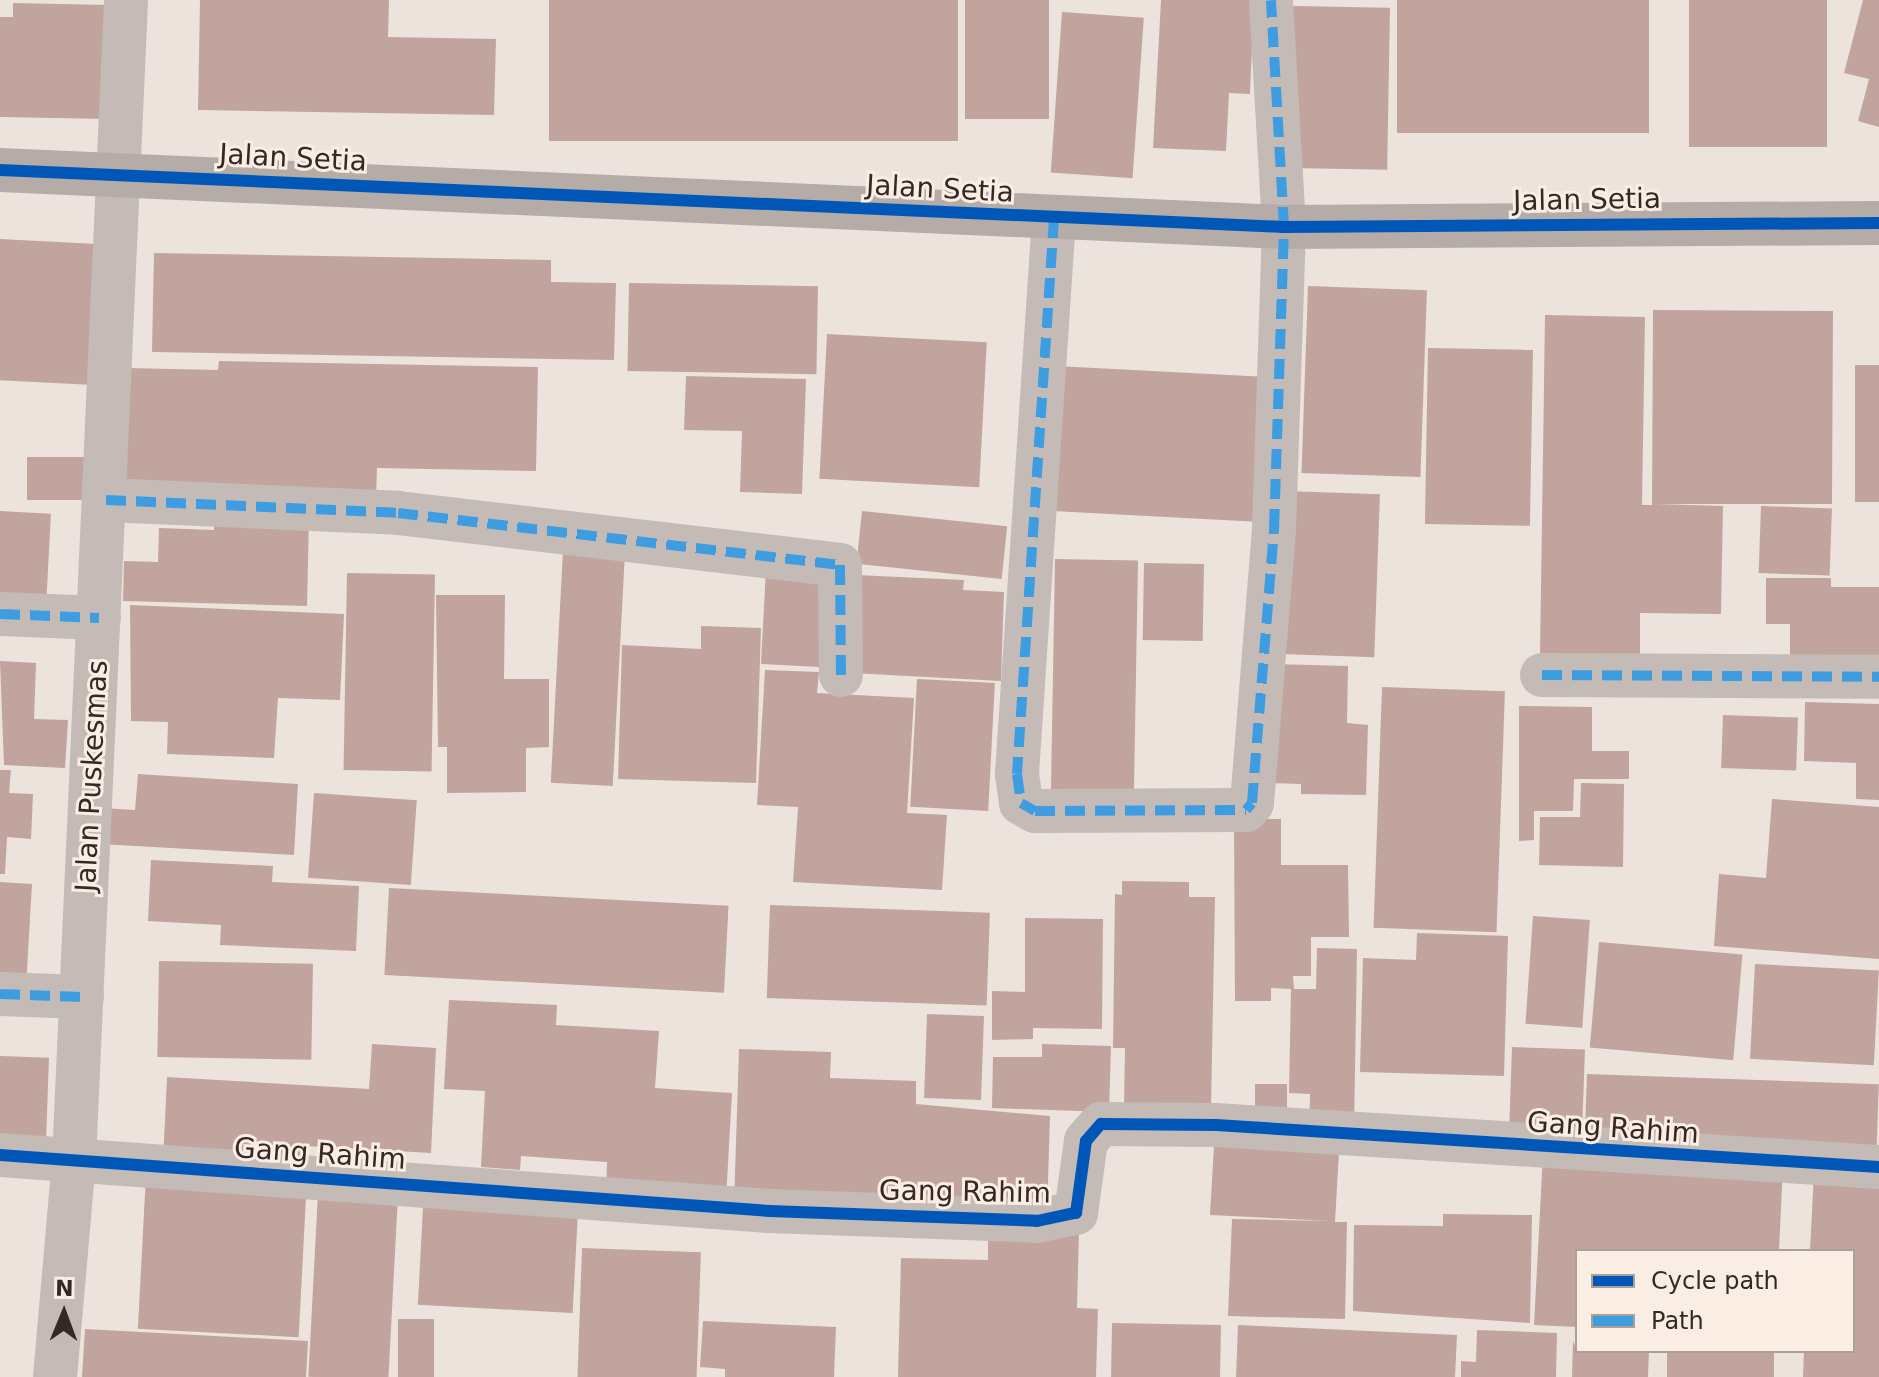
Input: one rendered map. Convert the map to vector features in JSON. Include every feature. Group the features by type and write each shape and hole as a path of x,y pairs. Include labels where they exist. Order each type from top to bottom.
{"street":[{"name":"Jalan Puskesmas","path":"55,1377 74,1160 106,500 126,0"},
{"path":"1054,218 1017,774 1021,803 1035,811 1238,811 1252,803 1274,529 1284,227 1271,0"},
{"name":"Jalan Setia","path":"0,170 1284,227 1879,223"},
{"path":"106,500 398,513 840,565 841,675"},
{"path":"0,614 99,618"},
{"path":"1542,675 1879,677"},
{"path":"0,994 82,997"},
{"name":"Gang Rahim","path":"74,1160 770,1211 1037,1221 1076,1213 1086,1141 1101,1124 1231,1126 1879,1167"},
{"path":"0,1155 74,1160"}],"building":[{"path":"200,0 389,0 388,37 496,39 494,115 198,110"},
{"path":"549,0 958,0 958,141 549,141"},
{"path":"965,0 1049,0 1049,119 965,119"},
{"path":"1161,0 1254,0 1250,94 1229,93 1226,151 1153,148"},
{"path":"1397,0 1649,0 1649,133 1397,133"},
{"path":"1689,0 1827,0 1827,147 1689,147"},
{"path":"1863,0 1879,0 1879,127 1858,121 1869,79 1844,73"},
{"path":"13,3 110,5 108,119 0,117 0,17 13,17"},
{"path":"1293,6 1390,8 1387,170 1290,168"},
{"path":"1062,12 1144,18 1133,178 1051,173"},
{"path":"0,239 106,245 98,385 0,380"},
{"path":"154,253 551,260 551,282 616,283 614,360 152,352"},
{"path":"629,283 818,286 816,374 627,371"},
{"path":"1308,286 1427,290 1420,477 1301,473"},
{"path":"1653,310 1833,311 1832,504 1656,504 1723,506 1721,614 1640,613 1640,658 1540,656 1545,315 1645,317 1642,505 1652,505"},
{"path":"827,334 987,342 979,487 819,479"},
{"path":"1428,348 1533,350 1530,526 1425,524"},
{"path":"219,361 538,367 536,471 377,468 376,498 125,493 127,368 218,370"},
{"path":"1855,365 1879,365 1879,502 1855,502"},
{"path":"1056,366 1278,378 1270,522 1048,511"},
{"path":"686,376 806,379 802,494 740,492 742,431 684,430"},
{"path":"27,457 94,457 94,500 27,500"},
{"path":"1286,491 1380,494 1374,657 1280,654"},
{"path":"1761,506 1832,508 1830,575 1759,573"},
{"path":"0,511 51,514 46,599 0,596"},
{"path":"862,511 1007,526 1002,579 856,564"},
{"path":"214,514 309,517 307,606 123,601 124,561 158,562 159,528 214,530"},
{"path":"563,550 625,553 613,786 551,783"},
{"path":"1055,559 1138,560 1134,793 1051,792"},
{"path":"1144,563 1204,564 1203,641 1143,640"},
{"path":"766,569 824,572 819,667 761,664"},
{"path":"347,573 435,575 432,772 344,770"},
{"path":"856,575 964,580 963,590 1004,592 1001,681 852,673"},
{"path":"1766,578 1831,578 1831,587 1879,587 1879,666 1790,666 1790,624 1766,624"},
{"path":"436,595 505,595 504,679 549,679 549,747 526,748 526,792 447,793 447,747 438,747"},
{"path":"130,605 344,614 340,700 278,698 274,758 167,754 168,722 131,721"},
{"path":"701,626 761,628 756,783 618,779 622,645 701,649"},
{"path":"0,661 36,663 34,719 68,720 65,768 4,765"},
{"path":"1273,664 1348,666 1347,723 1368,725 1366,795 1301,794 1301,784 1270,783"},
{"path":"765,670 819,672 817,693 914,698 907,813 947,815 942,890 793,882 798,807 757,805"},
{"path":"917,679 995,683 988,811 910,807"},
{"path":"1382,687 1505,691 1497,932 1374,928"},
{"path":"1805,702 1879,704 1879,800 1856,799 1856,763 1804,761"},
{"path":"1519,706 1592,707 1592,751 1629,751 1629,779 1574,779 1573,811 1534,811 1534,840 1519,841"},
{"path":"1723,715 1798,718 1796,771 1721,768"},
{"path":"0,770 11,770 9,793 33,794 31,839 7,837 5,874 0,874"},
{"path":"138,774 298,784 294,855 100,844 102,808 135,810"},
{"path":"1581,783 1624,784 1623,867 1539,865 1540,817 1580,817"},
{"path":"314,793 417,800 411,885 308,878"},
{"path":"1772,799 1879,807 1879,959 1714,946 1719,874 1766,878"},
{"path":"1234,819 1281,819 1281,865 1348,865 1349,937 1311,937 1311,976 1293,976 1294,989 1316,989 1317,948 1357,949 1354,1130 1309,1130 1310,1094 1289,1093 1291,989 1271,988 1271,1001 1235,1001"},
{"path":"151,860 273,866 272,882 359,886 356,951 220,945 221,925 148,921"},
{"path":"1122,881 1189,882 1189,897 1215,897 1211,1107 1124,1105 1125,1048 1113,1048 1115,894 1122,895"},
{"path":"0,882 32,884 26,987 0,986"},
{"path":"389,888 729,906 724,993 384,975"},
{"path":"770,905 990,913 987,1006 767,998"},
{"path":"1533,916 1590,920 1582,1028 1525,1024"},
{"path":"1025,918 1103,919 1102,1029 1033,1028 1033,1039 992,1040 992,991 1025,992"},
{"path":"1417,933 1508,936 1504,1076 1360,1072 1363,958 1416,960"},
{"path":"1599,942 1742,955 1733,1060 1590,1048"},
{"path":"159,961 313,964 311,1060 157,1057"},
{"path":"1755,964 1879,970 1874,1065 1750,1059"},
{"path":"449,1000 557,1005 556,1025 659,1031 655,1088 732,1093 726,1199 606,1192 607,1162 521,1156 520,1170 481,1167 485,1091 444,1089"},
{"path":"927,1014 984,1016 981,1100 924,1098"},
{"path":"372,1044 436,1048 431,1153 306,1146 304,1170 163,1162 167,1077 369,1089"},
{"path":"1042,1044 1111,1046 1109,1112 992,1108 993,1057 1042,1057"},
{"path":"1512,1047 1585,1050 1582,1128 1509,1126"},
{"path":"739,1049 831,1052 830,1078 916,1081 916,1104 1050,1116 1047,1215 734,1204"},
{"path":"0,1056 49,1058 46,1141 0,1139"},
{"path":"1587,1074 1879,1084 1876,1158 1584,1148"},
{"path":"1255,1084 1287,1084 1287,1110 1255,1110"},
{"path":"1215,1128 1340,1134 1335,1222 1347,1222 1345,1319 1228,1316 1232,1219 1330,1221 1210,1215"},
{"path":"1543,1154 1783,1165 1779,1249 1575,1249 1575,1327 1534,1325"},
{"path":"1814,1172 1879,1175 1879,1377 1803,1377 1804,1353 1855,1353 1855,1249 1810,1249"},
{"path":"146,1174 307,1182 299,1337 138,1329"},
{"path":"318,1193 398,1197 388,1377 308,1377"},
{"path":"423,1207 578,1215 573,1313 418,1305"},
{"path":"1443,1214 1532,1215 1530,1323 1353,1311 1354,1225 1443,1226"},
{"path":"988,1230 1079,1231 1077,1308 1098,1309 1096,1377 898,1377 901,1258 988,1260"},
{"path":"582,1248 701,1252 697,1377 577,1377"},
{"path":"398,1319 434,1319 434,1377 398,1377"},
{"path":"703,1321 836,1327 834,1377 725,1377 725,1369 700,1367"},
{"path":"1112,1323 1221,1325 1220,1377 1111,1377"},
{"path":"1238,1325 1457,1335 1455,1377 1236,1377"},
{"path":"85,1329 308,1341 306,1377 82,1377"},
{"path":"1477,1330 1557,1333 1556,1377 1461,1377 1461,1361 1476,1362"},
{"path":"1573,1341 1575,1353 1649,1353 1648,1377 1572,1377"},
{"path":"1667,1353 1774,1353 1774,1377 1667,1377"}],"marked path":[{"path":"1054,218 1017,774 1021,803 1035,811 1246,810 1252,803 1274,529 1284,227 1271,0"},
{"path":"106,500 398,513 840,565 841,675"},
{"path":"0,614 99,618"},
{"path":"1542,675 1879,677"},
{"path":"0,994 82,997"}],"cycle path":[{"path":"0,170 1284,227 1879,223"},
{"path":"0,1155 770,1211 1037,1221 1076,1213 1086,1141 1101,1124 1216,1125 1879,1167"}]}
